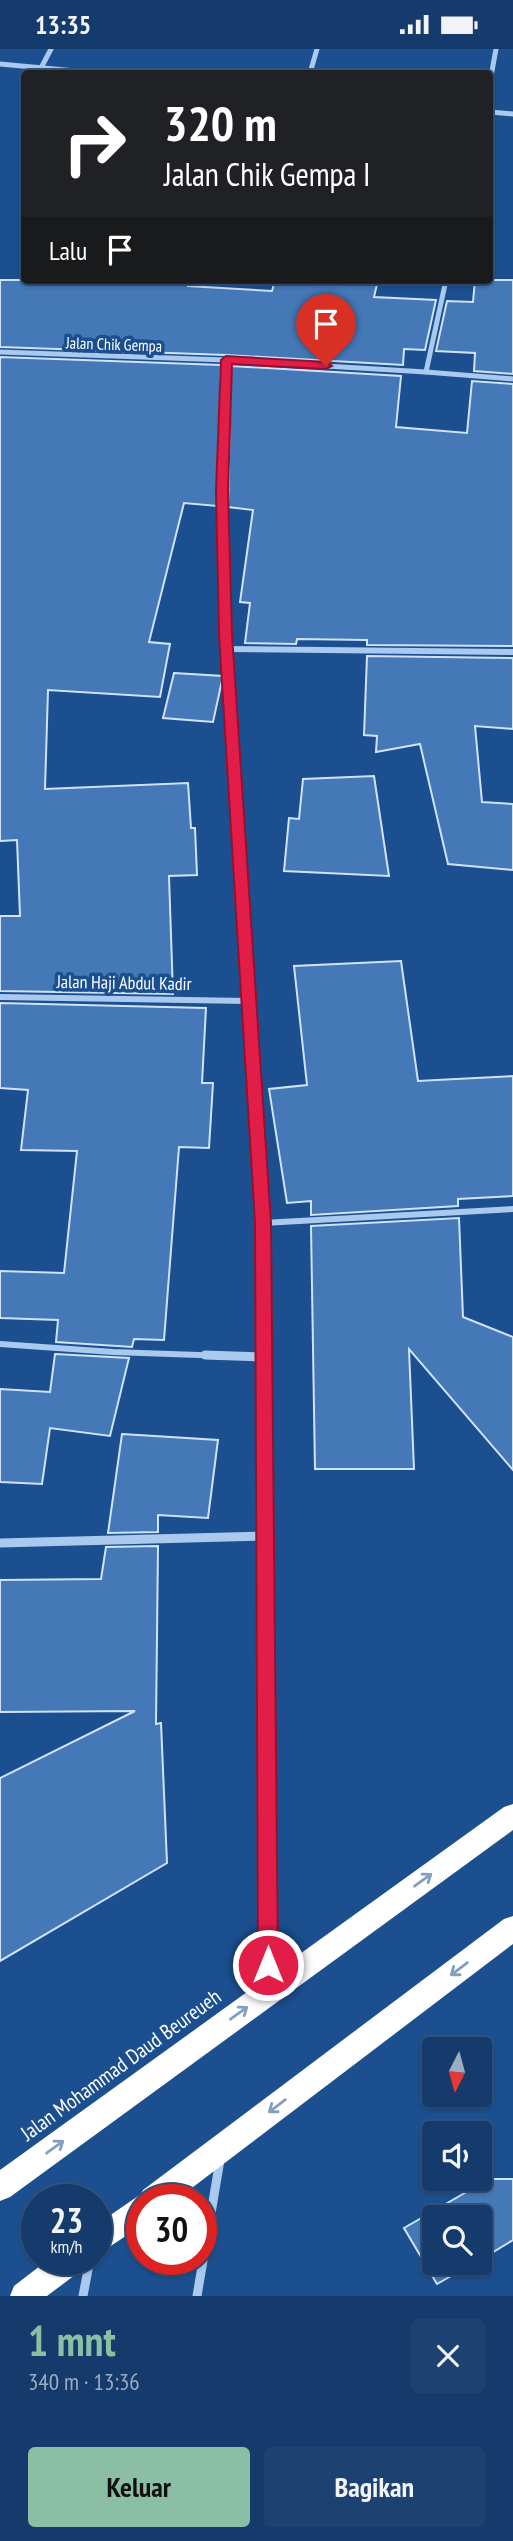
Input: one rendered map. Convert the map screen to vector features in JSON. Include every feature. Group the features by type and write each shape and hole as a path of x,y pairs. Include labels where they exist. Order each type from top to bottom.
{"highway":[{"name":"Jalan Mohammad Daud Beureueh","path":"0,2187 513,1815"},
{"path":"175,2184 513,1928"},
{"path":"24,2296 52,2275"}],"street":[{"path":"41,68 51,49"},
{"path":"311,70 317,49"},
{"path":"492,70 496,49"},
{"path":"0,64 63,70"},
{"path":"493,112 513,114"},
{"path":"426,372 445,284"},
{"name":"Jalan Chik Gempa","path":"0,352 226,360 513,379"},
{"path":"226,360 222,491 226,649 263,1223 268,1992"},
{"path":"226,649 513,652"},
{"name":"Jalan Haji Abdul Kadir","path":"0,997 248,1001"},
{"path":"263,1223 513,1209"},
{"path":"0,1344 113,1352 263,1357"},
{"path":"0,1543 266,1537"},
{"path":"197,2296 222,2149"},
{"path":"83,2296 87,2275"}],"building":[{"path":"0,280 21,280 21,284 188,284 272,291 274,284 377,284 374,297 436,300 425,350 404,349 403,365 0,347"},
{"path":"513,280 513,374 474,371 475,353 436,351 447,301 473,302 475,284"},
{"path":"0,357 221,365 217,506 184,503 149,642 170,644 160,697 48,690 45,789 188,783 191,828 195,828 197,875 169,876 173,994 0,991 0,916 20,916 17,840 0,841"},
{"path":"231,366 401,376 396,427 467,433 472,381 513,384 513,646 367,645 367,640 297,639 296,644 245,643 250,603 240,602 253,510 228,507"},
{"path":"367,656 513,658 513,729 475,726 482,802 513,804 513,870 448,864 420,744 376,752 377,736 364,735"},
{"path":"174,673 223,676 213,722 163,718"},
{"path":"374,776 389,876 284,871 289,818 299,819 303,779"},
{"path":"401,961 418,1081 513,1076 513,1196 458,1199 458,1206 311,1215 311,1201 287,1203 269,1089 307,1085 294,966"},
{"path":"0,1003 206,1008 202,1083 213,1083 209,1148 179,1147 164,1340 134,1339 132,1347 56,1342 58,1320 0,1318 0,1271 64,1273 77,1151 21,1150 28,1090 0,1088"},
{"path":"459,1218 463,1317 513,1337 513,1470 409,1349 414,1469 315,1469 311,1226"},
{"path":"55,1354 129,1358 110,1436 50,1428 42,1484 0,1482 0,1389 50,1392"},
{"path":"122,1434 218,1440 208,1518 158,1515 158,1532 108,1533"},
{"path":"158,1546 156,1724 161,1723 167,1863 0,1961 0,1778 135,1711 0,1712 0,1580 101,1579 106,1547"},
{"path":"492,2179 513,2179 513,2240 492,2253 492,2205 444,2205 468,2191 492,2191"},
{"path":"422,2218 422,2259 404,2228"},
{"path":"432,2275 453,2275 437,2284"}],"route":[{"path":"268,1965 263,1223 226,634 222,491 225,386 226,360 326,366"}]}
